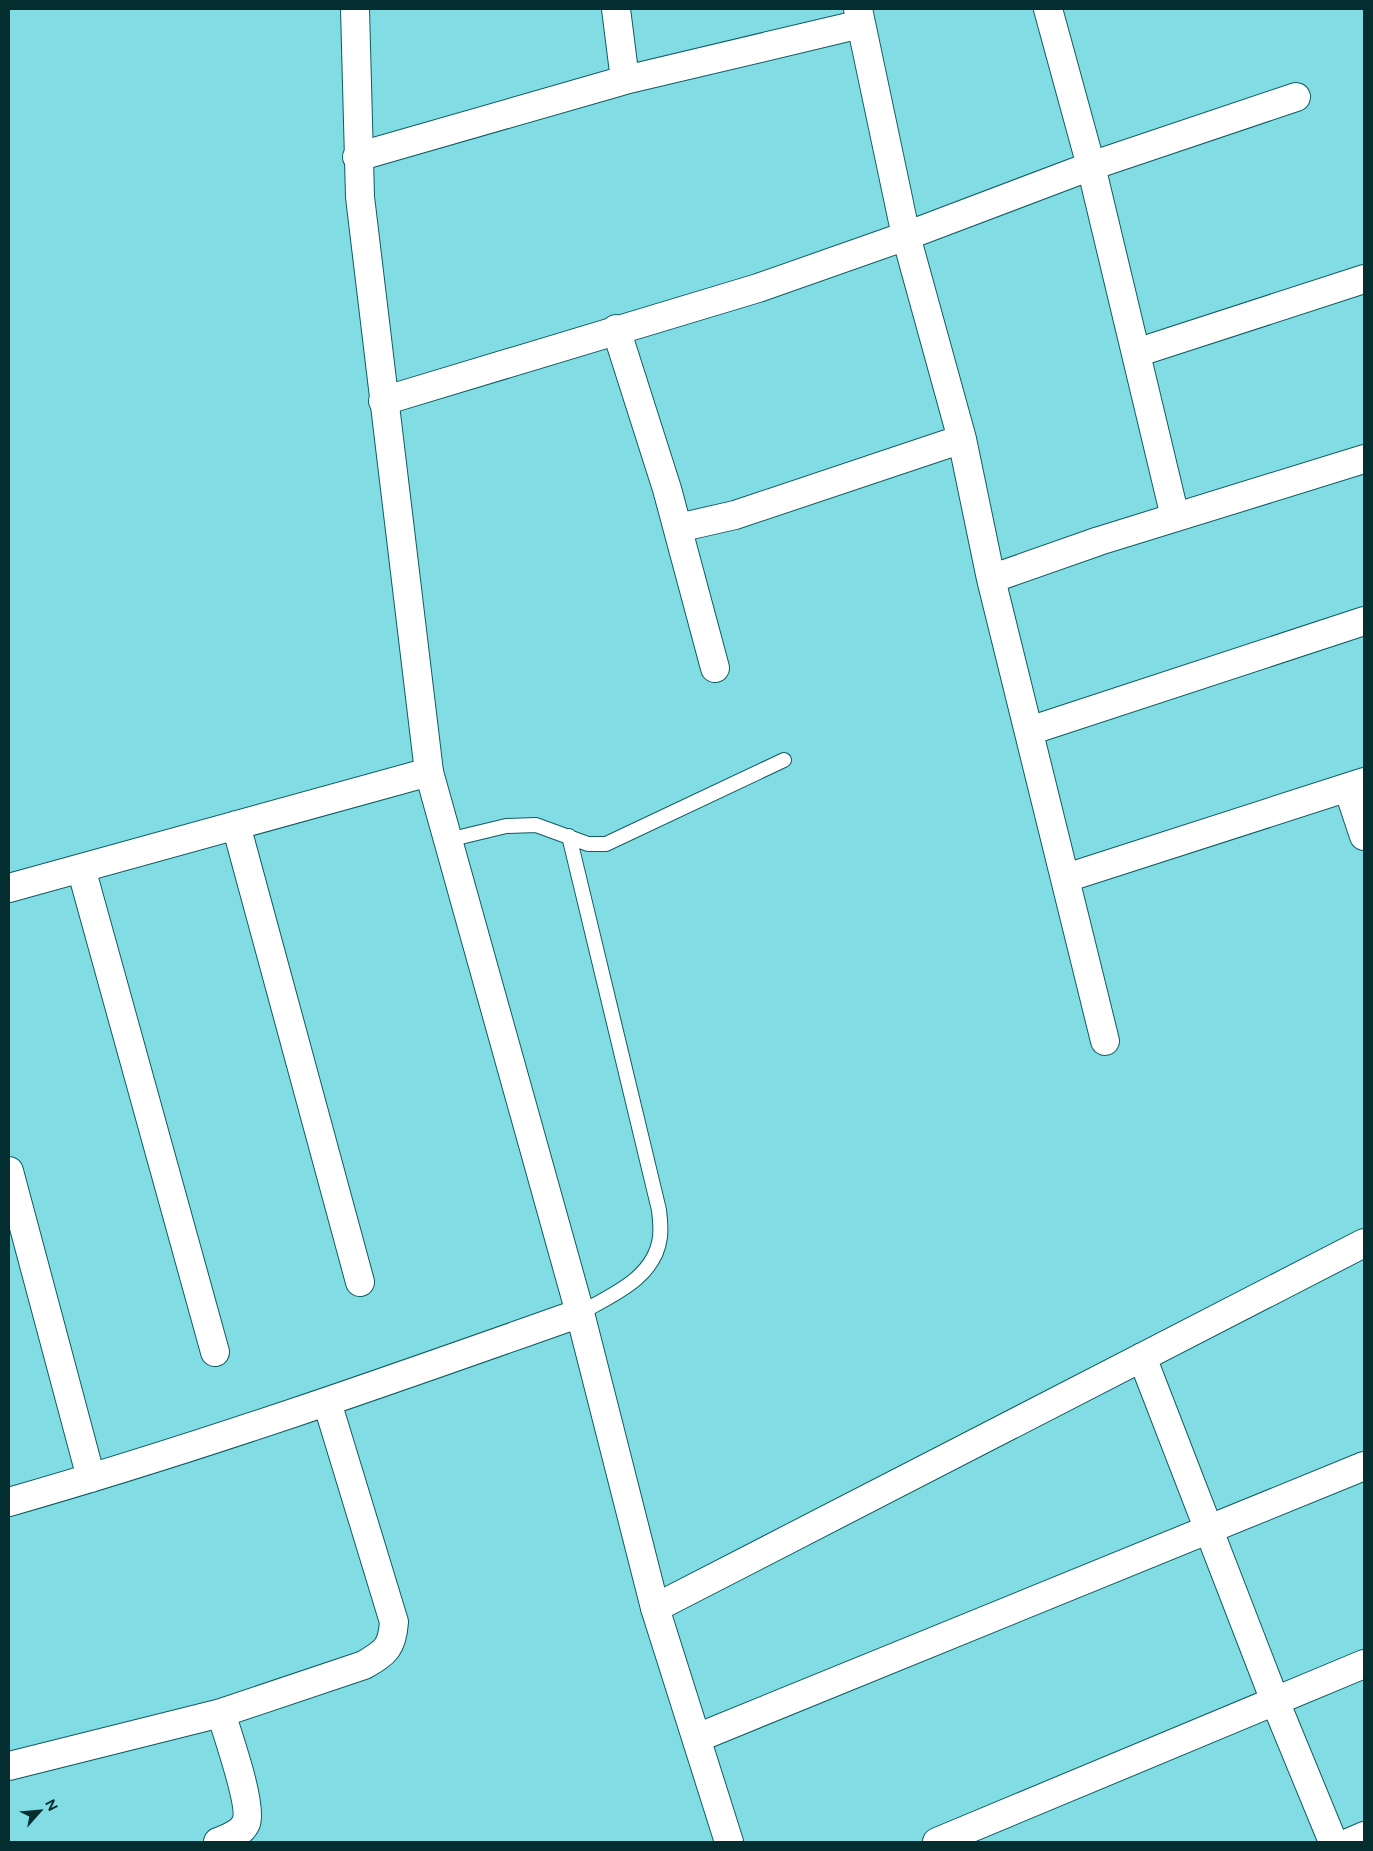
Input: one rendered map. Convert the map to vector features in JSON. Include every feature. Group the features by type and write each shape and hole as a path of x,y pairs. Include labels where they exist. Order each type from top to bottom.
{"street":[{"path":"355,9 357,157 383,401 429,772 580,1313 656,1608 730,1842"},
{"path":"616,9 625,80"},
{"path":"1048,9 1091,166 1175,517"},
{"path":"357,157 625,80 860,16 906,236 962,439 991,579 1105,1041"},
{"path":"383,401 616,329 758,288 906,236 1091,166 1296,97"},
{"path":"1136,353 1364,279"},
{"path":"616,329 678,528 715,668"},
{"path":"678,528 735,515 962,439"},
{"path":"991,579 1099,541 1364,459"},
{"path":"1029,731 1364,622"},
{"path":"9,888 429,772"},
{"path":"1066,878 1356,785 1364,836"},
{"path":"236,825 360,1282"},
{"path":"81,868 215,1352"},
{"path":"9,1171 91,1478"},
{"path":"656,1608 1364,1243"},
{"path":"9,1502 91,1478 327,1402 580,1313"},
{"path":"1142,1357 1274,1701 1333,1842"},
{"path":"9,1766 221,1712 364,1665 384,1654 392,1641 394,1622 327,1402"},
{"path":"696,1738 1364,1466"},
{"path":"936,1842 1364,1664"},
{"path":"218,1842 237,1834 242,1828 246,1823 248,1806 221,1712"},
{"path":"1350,1842 1364,1836"}],"lane":[{"path":"448,840 506,826 536,825 588,844 606,844 784,760"},
{"path":"568,836 660,1210 660,1237 651,1265 627,1287 580,1313"}]}
